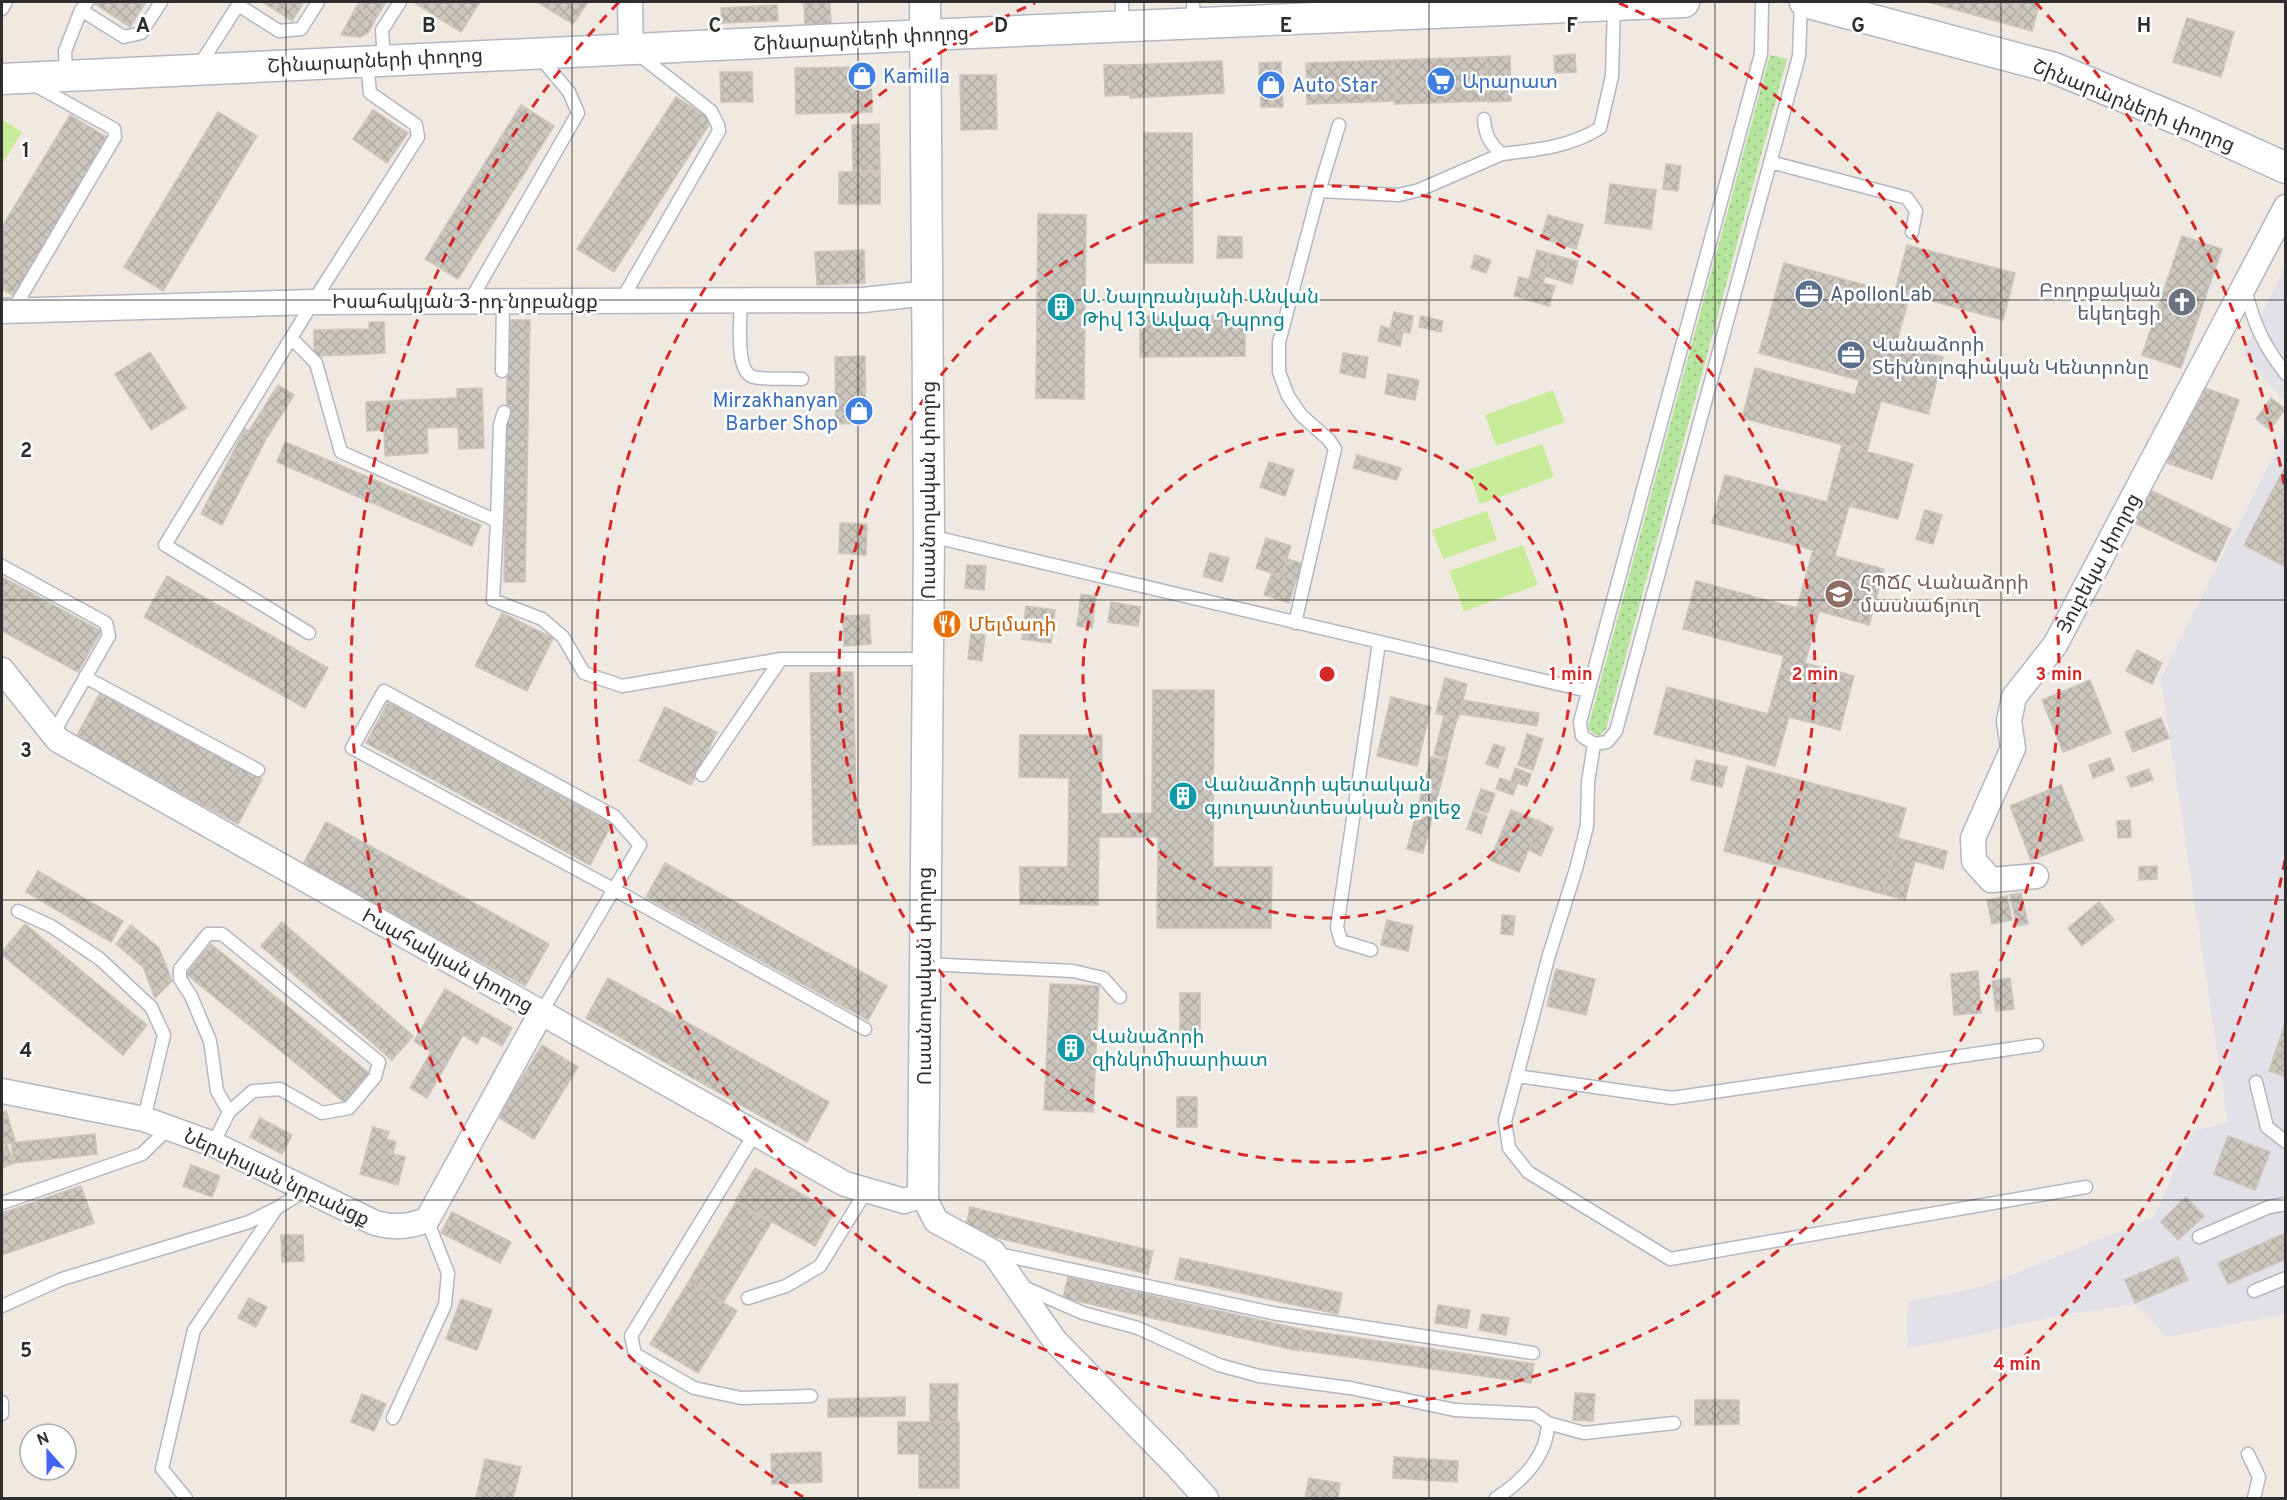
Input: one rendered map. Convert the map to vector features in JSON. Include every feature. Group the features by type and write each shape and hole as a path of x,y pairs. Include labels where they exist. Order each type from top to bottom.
{"street":[{"path":"630,2 631,49"},
{"name":"Ուսանողական փողոց","path":"923,1195 929,536 925,2"},
{"name":"Շինարարների փողոց","path":"11,78 926,35 1122,15 1684,2"},
{"name":"Շինարարների փողոց","path":"1805,2 1840,6 2054,68 2182,121 2286,168"},
{"name":"Յուբեկա փողոց","path":"2036,876 1991,880 1974,861 1973,838 2013,748 2009,721 2014,697 2055,645 2284,212"},
{"name":"Իսահակյան 3-րդ նրբանցք","path":"7,311 313,302 863,300 928,293"},
{"name":"Իսահակյան փողոց","path":"2,670 58,740 845,1184 904,1201 923,1195"},
{"path":"427,1220 541,1013"},
{"name":"Ներսիսյան նրբանցք","path":"2,1091 144,1119 213,1144 375,1223 391,1227 411,1226 427,1220"},
{"path":"923,1195 936,1221 993,1252 1054,1341 1206,1498"}],"lane":[{"path":"2,9 6,2"},
{"path":"66,75 64,51 84,6 124,37 141,33 161,2"},
{"path":"197,69 239,3 279,31 301,29 318,2"},
{"path":"309,633 165,545 313,302 418,137 416,124 370,93 382,30 400,2"},
{"path":"1762,2 1761,54 1579,729 1582,736 1594,744 1607,742 1616,731 1799,56 1801,2"},
{"path":"1319,191 1399,195 1419,190 1502,154 1544,149 1584,139 1600,128 1612,76 1614,4"},
{"path":"621,301 719,131 711,111 631,49"},
{"path":"470,301 578,113 569,92 536,53"},
{"path":"7,311 115,137 114,129 11,78"},
{"path":"1484,119 1489,140 1502,154"},
{"path":"1296,623 1335,449 1329,440 1301,415 1288,396 1280,372 1279,342 1319,191 1340,125"},
{"path":"1770,162 1906,198 1916,211 1912,232"},
{"path":"2244,288 2253,321 2268,351 2286,374"},
{"path":"741,300 740,357 745,371 753,377 802,379"},
{"path":"502,371 503,301"},
{"path":"291,338 316,363 340,452 497,521"},
{"path":"504,412 500,424 493,600 542,620 563,637 584,673 622,686 781,659 927,659"},
{"path":"929,536 1588,691"},
{"path":"2,566 106,623 109,636 54,734"},
{"path":"1371,950 1341,940 1337,927 1379,643"},
{"path":"702,775 781,659"},
{"path":"85,677 258,770"},
{"path":"541,1013 615,890 640,845 614,816 384,691 352,748 615,890 865,1029"},
{"path":"1594,744 1588,782 1587,826 1549,955 1505,1121 1509,1148 1528,1172 1670,1259 2086,1187"},
{"path":"18,911 51,926 100,959 151,1007 164,1035 144,1119"},
{"path":"213,1144 229,1112 253,1091 280,1089 322,1113 349,1108 375,1077 379,1062 222,934 208,934 180,969 180,980 191,996 210,1041 217,1090 229,1112"},
{"path":"925,964 1073,971 1103,978 1120,997"},
{"path":"1517,1076 1672,1098 2037,1045"},
{"path":"2256,1082 2267,1127 2286,1143"},
{"path":"2,1203 142,1154 169,1128"},
{"path":"755,1133 631,1336 635,1354 694,1388 741,1398 811,1396"},
{"path":"2,1306 62,1279 249,1222 306,1190"},
{"path":"748,1298 786,1286 820,1266 866,1191"},
{"path":"2199,1237 2269,1207 2286,1204"},
{"path":"186,1498 162,1469 194,1330 277,1208"},
{"path":"393,1418 445,1305 448,1273 427,1220"},
{"path":"993,1252 1272,1313 1533,1353"},
{"path":"2254,1291 2286,1278"},
{"path":"1015,1283 1083,1313 1138,1328 1219,1365 1259,1376 1350,1388 1455,1410 1535,1414 1548,1423 1584,1433 1674,1423"},
{"path":"2,1402 2,1414"},
{"path":"1496,1498 1521,1479 1541,1453 1548,1432 1548,1423"},
{"path":"2248,1454 2259,1477 2254,1498"}],"shaded area":[{"path":"2285,266 2285,402 2243,354"},
{"path":"2285,432 2285,1314 2167,1337 2137,1304 2055,1316 1907,1348 1908,1302 1988,1285 2154,1217 2190,1136 2197,1130 2228,1122 2161,678"}],"green space":[{"path":"1770,55 1787,59 1606,729 1600,735 1595,735 1589,729 1589,724"},
{"path":"2,119 22,132 2,164"},
{"path":"1553,390 1565,422 1496,446 1485,415"},
{"path":"1542,444 1554,477 1480,504 1468,470"},
{"path":"1487,511 1497,540 1443,559 1432,530"},
{"path":"1523,545 1538,585 1464,611 1449,571"}],"building":[{"path":"96,2 146,2 130,27 95,4"},
{"path":"262,2 304,2 292,21"},
{"path":"360,2 386,2 376,18 357,6"},
{"path":"413,2 480,2 461,32"},
{"path":"537,2 588,2 573,24"},
{"path":"830,2 831,24 805,25 804,3"},
{"path":"1928,2 2020,2 2014,26"},
{"path":"2020,2 2040,2 2032,31 2014,26"},
{"path":"777,5 778,21 722,23 721,8"},
{"path":"356,7 376,18 368,33 360,37 341,35"},
{"path":"2187,18 2234,32 2221,77 2173,62"},
{"path":"1575,54 1576,72 1555,73 1554,56"},
{"path":"1510,56 1511,101 1488,102 1486,57"},
{"name":"Արարատ","path":"1486,57 1488,101 1395,104 1394,60"},
{"path":"1394,60 1395,101 1307,104 1306,63"},
{"path":"1222,61 1224,93 1130,98 1128,65"},
{"name":"Auto Star","path":"1281,62 1283,107 1261,107 1259,63"},
{"path":"1104,65 1128,65 1129,95 1105,96"},
{"path":"862,67 871,74 872,112 796,114 795,68"},
{"path":"720,72 752,72 753,102 721,102"},
{"path":"960,75 996,75 997,129 961,130"},
{"path":"676,97 712,120 614,272 577,249"},
{"path":"521,105 554,126 458,279 425,259"},
{"path":"373,110 408,133 387,163 353,139"},
{"path":"218,112 257,136 163,291 124,267"},
{"path":"70,115 108,138 13,295 2,289 2,227"},
{"path":"879,124 880,170 853,171 852,125"},
{"path":"1144,133 1192,133 1193,263 1145,263"},
{"path":"1666,164 1681,166 1678,191 1663,189"},
{"path":"839,172 880,172 880,204 839,204"},
{"path":"1610,184 1656,190 1651,229 1605,223"},
{"name":"Ս. Նալղռանյանի Անվան Թիվ 13 Ավագ Դպրոց","path":"1038,214 1086,215 1084,399 1036,398"},
{"path":"1548,215 1583,225 1576,249 1541,238"},
{"path":"1218,236 1242,237 1242,258 1217,258"},
{"name":"Բողոքական եկեղեցի","path":"2182,236 2222,249 2181,368 2142,355"},
{"path":"1907,245 2015,273 2003,320 1895,291"},
{"path":"864,250 865,283 817,285 815,252"},
{"path":"1537,250 1550,254 1543,283 1529,279"},
{"path":"1550,254 1578,261 1572,284 1544,276"},
{"path":"1475,255 1491,260 1486,273 1471,268"},
{"name":"Վանաձորի Տեխնոլոգիական Կենտրոնը","path":"1784,263 1909,297 1896,345 1943,357 1928,414 1881,401 1867,451 1742,418 1755,368 1855,395 1859,380 1759,353"},
{"path":"1519,277 1555,286 1549,306 1514,296"},
{"path":"1394,312 1413,316 1410,333 1390,329"},
{"path":"1245,315 1245,356 1140,357 1140,316"},
{"path":"1421,316 1443,321 1441,332 1419,327"},
{"path":"508,320 530,320 525,582 504,582"},
{"path":"369,322 384,322 385,353 370,354"},
{"path":"1381,326 1403,332 1400,346 1378,341"},
{"path":"369,329 370,354 314,356 314,330"},
{"path":"150,352 186,408 151,430 115,374"},
{"path":"1343,353 1368,357 1365,378 1340,373"},
{"path":"865,356 866,423 836,424 835,357"},
{"path":"1388,374 1419,380 1415,400 1385,394"},
{"path":"2194,384 2239,400 2212,479 2167,463"},
{"path":"278,385 294,395 266,439 222,525 201,514 245,429 249,431"},
{"path":"482,388 484,448 459,449 458,427 427,428 428,453 385,456 384,430 367,431 366,402 457,398 457,389"},
{"path":"2271,398 2285,409 2270,430 2256,419"},
{"path":"285,442 481,525 472,546 277,462"},
{"name":"ՀՊՃՀ Վանաձորի մասնաճյուղ","path":"1842,445 1913,464 1898,519 1849,506 1835,556 1884,569 1869,625 1819,611 1805,663 1854,676 1840,730 1789,717 1775,766 1654,734 1667,687 1768,714 1784,656 1683,629 1696,581 1797,608 1813,550 1712,523 1725,475 1827,502"},
{"path":"1357,455 1401,468 1397,480 1353,468"},
{"path":"1269,462 1294,470 1285,496 1260,487"},
{"path":"2286,465 2286,567 2244,545"},
{"path":"2148,489 2231,529 2216,562 2132,522"},
{"path":"1925,510 1942,515 1933,544 1916,539"},
{"path":"840,523 867,524 866,555 839,553"},
{"path":"1266,538 1291,546 1281,576 1256,568"},
{"path":"1210,553 1229,558 1222,582 1203,576"},
{"path":"1287,559 1305,564 1300,581 1282,576"},
{"path":"967,565 986,566 984,590 965,588"},
{"path":"1272,573 1296,580 1289,603 1264,595"},
{"path":"167,576 328,668 305,708 144,617"},
{"path":"2,577 101,631 78,672 2,631"},
{"path":"1081,594 1096,596 1092,628 1077,626"},
{"path":"1111,602 1141,607 1138,626 1108,622"},
{"path":"1026,606 1055,610 1051,643 1022,639"},
{"path":"502,613 553,638 527,691 475,666"},
{"path":"869,615 871,644 844,646 843,616"},
{"path":"971,633 985,635 982,661 968,659"},
{"path":"2137,650 2162,663 2152,684 2126,671"},
{"path":"853,672 857,844 813,845 810,673"},
{"path":"1445,678 1467,684 1458,719 1436,713"},
{"path":"2090,680 2111,733 2063,752 2042,700"},
{"name":"Վանաձորի պետական գյուղատնտեսական քոլեջ","path":"1153,690 1214,690 1213,867 1272,867 1271,928 1157,928 1158,837 1099,837 1098,905 1020,904 1020,867 1068,867 1069,778 1019,777 1020,735 1102,735 1101,814 1152,813"},
{"path":"100,693 262,779 238,824 76,737"},
{"path":"1391,697 1431,707 1417,766 1377,756"},
{"path":"1463,700 1539,713 1537,726 1461,714"},
{"path":"388,702 612,824 590,865 366,743"},
{"path":"665,707 717,732 691,785 639,761"},
{"path":"1444,716 1457,718 1447,758 1434,755"},
{"path":"2161,718 2169,738 2133,752 2125,732"},
{"path":"1527,734 1543,739 1533,770 1518,765"},
{"path":"1494,744 1505,748 1498,768 1486,764"},
{"path":"1431,757 1447,760 1423,853 1407,849"},
{"path":"2110,758 2114,770 2093,778 2089,765"},
{"path":"1696,760 1727,767 1722,787 1691,780"},
{"path":"1747,766 1906,808 1883,894 1724,851"},
{"path":"1515,768 1531,774 1527,786 1511,781"},
{"path":"2149,769 2153,780 2131,787 2127,777"},
{"path":"1500,778 1517,784 1513,795 1496,789"},
{"path":"2061,785 2083,840 2031,860 2010,806"},
{"path":"1481,789 1495,794 1488,813 1474,809"},
{"path":"1511,810 1541,822 1519,872 1490,860"},
{"path":"1473,811 1487,816 1481,834 1467,829"},
{"path":"2130,820 2131,837 2118,838 2117,821"},
{"path":"326,822 549,944 525,986 303,864"},
{"path":"1541,822 1553,828 1541,856 1529,850"},
{"path":"1898,838 1947,851 1943,869 1915,861 1905,900 1883,894"},
{"path":"665,863 887,986 868,1020 646,897"},
{"path":"2157,866 2157,879 2139,880 2139,867"},
{"path":"38,871 123,921 111,942 26,892"},
{"path":"2021,893 2028,924 2017,926 2010,895"},
{"path":"2007,896 2012,920 1992,924 1987,900"},
{"path":"2099,902 2114,920 2082,946 2068,928"},
{"path":"1502,915 1515,916 1513,935 1501,934"},
{"path":"1387,920 1413,926 1408,951 1381,945"},
{"path":"282,922 413,1036 392,1060 261,946"},
{"path":"25,924 147,1025 123,1055 2,955"},
{"path":"131,925 159,948 172,981 155,998 143,967 116,944"},
{"path":"211,944 369,1073 345,1103 186,974"},
{"path":"1556,969 1595,979 1586,1015 1547,1006"},
{"path":"1978,971 1981,1013 1954,1015 1951,974"},
{"path":"608,978 829,1102 807,1142 586,1018"},
{"path":"2010,978 2014,1009 1996,1011 1992,981"},
{"name":"Վանաձորի զինկոմիսարիատ","path":"1050,984 1099,986 1093,1112 1044,1110"},
{"path":"445,989 512,1028 502,1046 482,1035 477,1044 463,1035 427,1098 410,1088 431,1052 414,1041"},
{"path":"1180,993 1200,993 1200,1036 1180,1036"},
{"path":"2286,1020 2286,1077 2269,1071"},
{"path":"542,1045 578,1067 534,1139 498,1117"},
{"path":"1177,1097 1197,1097 1197,1127 1177,1127"},
{"path":"6,1111 15,1141 2,1145 2,1113"},
{"path":"260,1118 292,1135 282,1154 250,1137"},
{"path":"373,1127 389,1132 386,1139 396,1142 393,1154 405,1157 398,1185 360,1174"},
{"path":"95,1134 97,1154 14,1163 11,1143"},
{"path":"2228,1136 2270,1152 2255,1190 2214,1174"},
{"path":"7,1145 14,1163 2,1168 2,1148"},
{"path":"191,1165 220,1176 212,1197 183,1186"},
{"path":"755,1168 834,1212 815,1246 735,1201"},
{"path":"81,1186 94,1223 2,1255 2,1213"},
{"path":"2186,1197 2204,1216 2178,1240 2161,1222"},
{"path":"736,1202 771,1223 724,1301 689,1281"},
{"path":"970,1207 1153,1251 1148,1274 965,1230"},
{"path":"452,1212 511,1242 500,1263 441,1233"},
{"path":"2283,1234 2286,1239 2286,1259 2228,1284 2218,1263"},
{"path":"281,1235 303,1235 304,1261 282,1262"},
{"path":"2178,1257 2188,1280 2135,1303 2125,1280"},
{"path":"1180,1258 1342,1293 1338,1314 1175,1279"},
{"path":"1068,1277 1304,1330 1299,1351 1063,1298"},
{"path":"689,1281 737,1311 698,1373 650,1344"},
{"path":"249,1298 267,1307 256,1327 238,1318"},
{"path":"461,1299 492,1310 477,1350 446,1339"},
{"path":"1438,1305 1470,1310 1467,1328 1435,1323"},
{"path":"1482,1314 1509,1318 1506,1335 1479,1330"},
{"path":"1304,1330 1534,1364 1531,1383 1301,1350"},
{"path":"930,1384 958,1384 957,1422 930,1422"},
{"path":"1575,1393 1595,1394 1593,1421 1573,1420"},
{"path":"362,1394 386,1404 374,1431 351,1422"},
{"path":"905,1397 905,1416 828,1417 828,1399"},
{"path":"1695,1400 1739,1400 1739,1424 1695,1425"},
{"path":"898,1422 959,1422 959,1488 919,1488 919,1454 898,1454"},
{"path":"821,1452 822,1482 772,1484 771,1454"},
{"path":"1394,1457 1458,1461 1457,1482 1393,1478"},
{"path":"485,1459 521,1467 513,1498 476,1498"},
{"path":"1309,1478 1340,1483 1338,1498 1305,1498"}],"place":[{"name":"Kamilla","path":"862,76"},
{"name":"Արարատ","path":"1441,81"},
{"name":"Auto Star","path":"1271,85"},
{"name":"ApollonLab","path":"1809,294"},
{"name":"Բողոքական եկեղեցի","path":"2182,302"},
{"name":"Ս. Նալղռանյանի Անվան Թիվ 13 Ավագ Դպրոց","path":"1061,307"},
{"name":"Վանաձորի Տեխնոլոգիական Կենտրոնը","path":"1851,355"},
{"name":"Mirzakhanyan Barber Shop","path":"859,411"},
{"name":"ՀՊՃՀ Վանաձորի մասնաճյուղ","path":"1839,594"},
{"name":"Մելմադի","path":"947,624"},
{"name":"Վանաձորի պետական գյուղատնտեսական քոլեջ","path":"1183,796"},
{"name":"Վանաձորի զինկոմիսարիատ","path":"1071,1048"}]}
